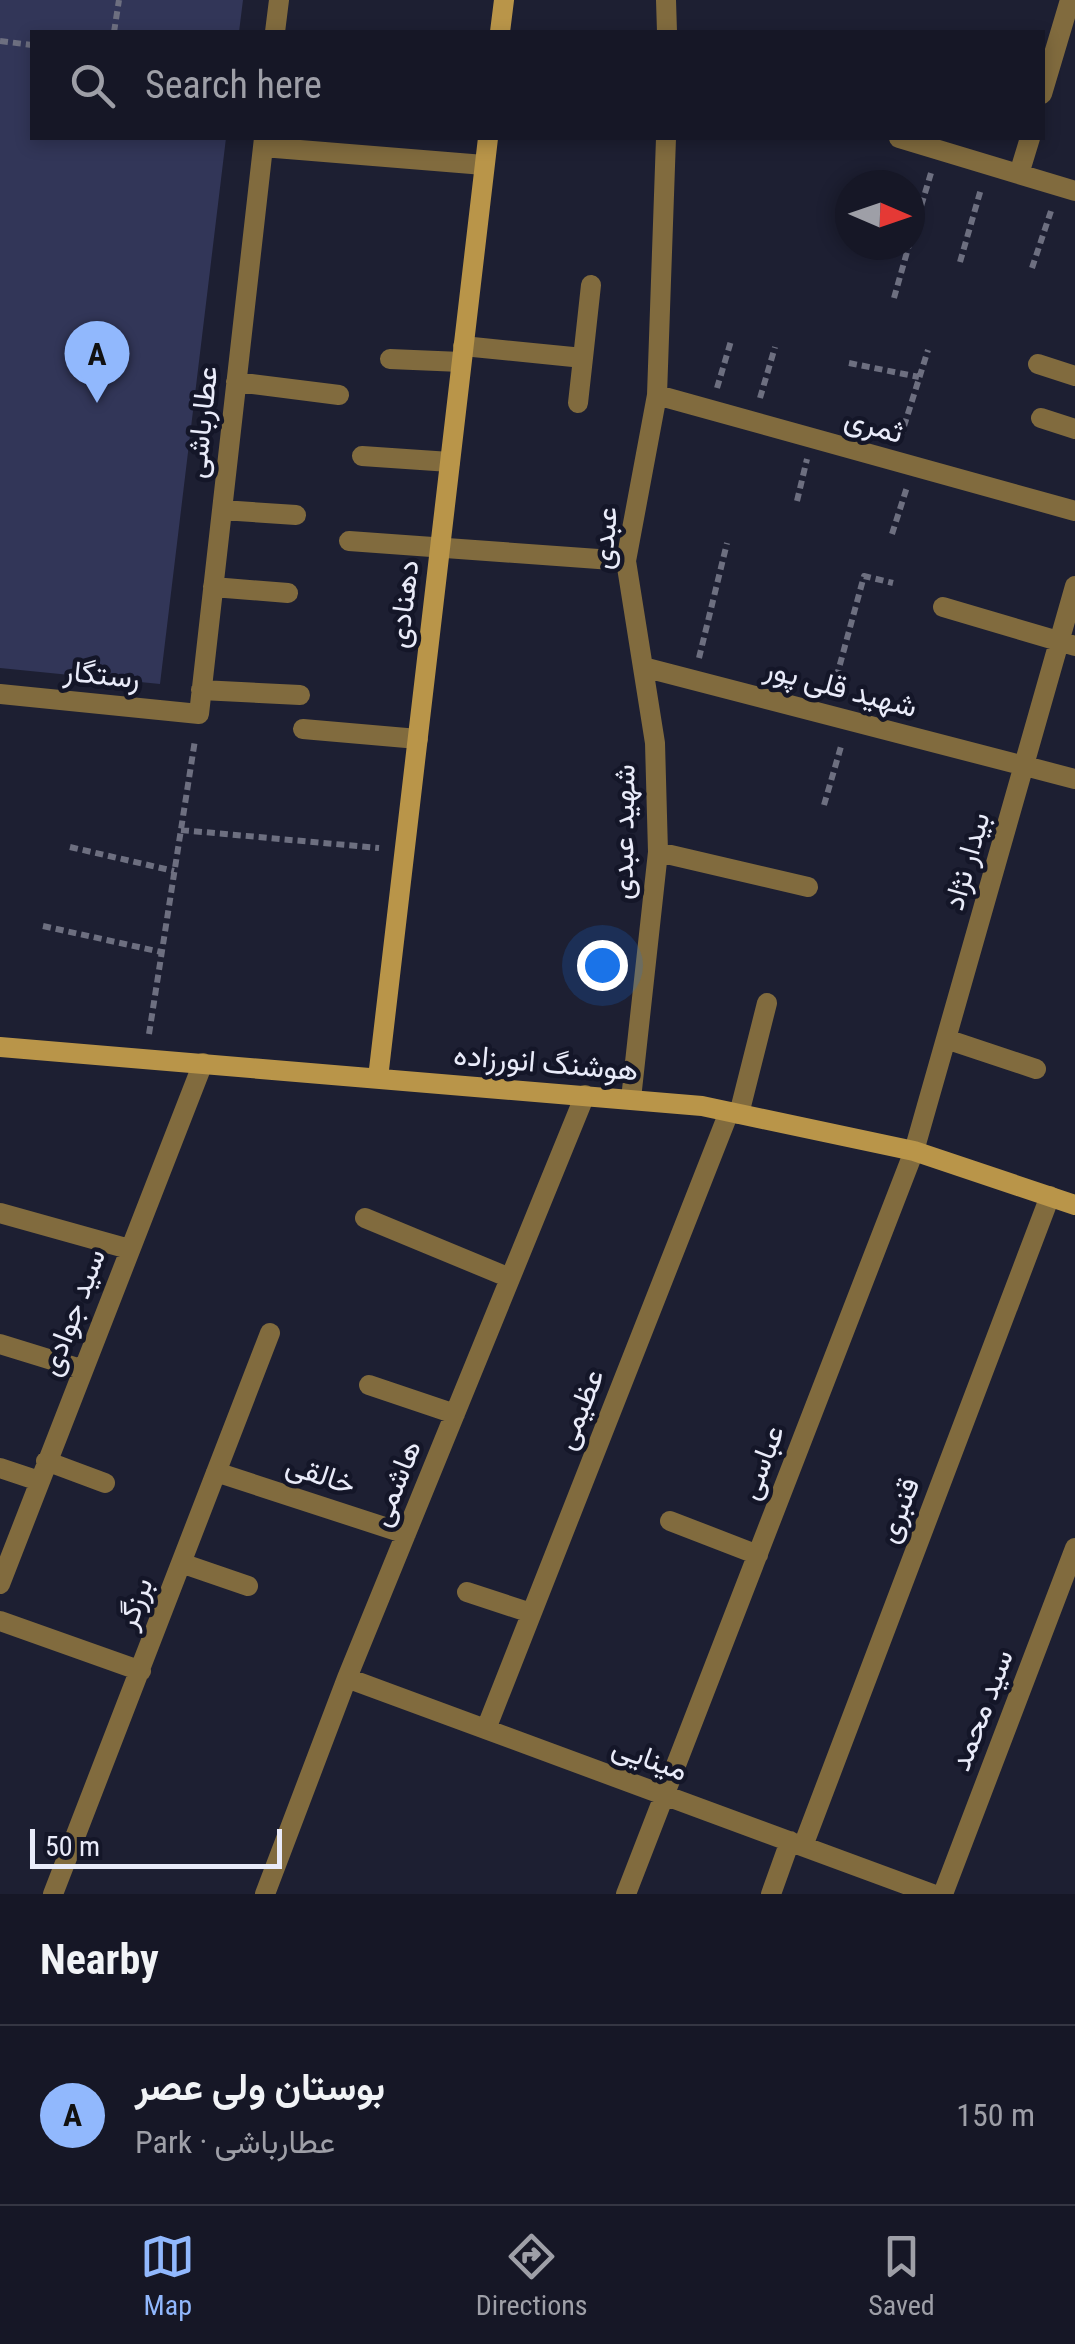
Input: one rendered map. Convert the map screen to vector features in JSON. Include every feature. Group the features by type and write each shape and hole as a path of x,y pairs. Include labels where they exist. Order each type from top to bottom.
{"main road":[{"path":"500,30 504,0"},
{"name":"دهنادی","path":"378,1078 488,140"},
{"name":"هوشنگ انورزاده","path":"0,1047 632,1100 734,1113 914,1151 1074,1202"}],"street":[{"path":"276,30 279,0"},
{"path":"666,0 667,30"},
{"path":"1045,84 1070,0"},
{"path":"657,396 666,140"},
{"path":"907,140 1067,189"},
{"path":"1019,174 1029,140"},
{"path":"263,142 484,164"},
{"name":"عطارباشی","path":"199,714 263,142"},
{"path":"578,403 591,285"},
{"path":"390,359 462,354 583,358"},
{"path":"1038,364 1075,376"},
{"path":"236,382 340,396"},
{"name":"ثمری","path":"657,396 1075,512"},
{"name":"عبدی","path":"644,677 626,561 657,396"},
{"path":"1040,418 1075,429"},
{"path":"362,456 450,462"},
{"path":"222,510 296,515"},
{"path":"349,542 440,545 626,561"},
{"name":"بیدار نژاد","path":"914,1151 1024,766 1067,644 1075,586"},
{"path":"213,587 288,593"},
{"path":"943,607 1067,644"},
{"name":"شهید قلی پور","path":"644,677 694,680 1075,779"},
{"name":"شهید عبدی","path":"632,1100 658,852 655,743 644,677"},
{"path":"201,690 300,695"},
{"name":"رستگار","path":"0,694 199,714"},
{"path":"303,729 418,739"},
{"path":"658,852 808,887"},
{"name":"عظیمی","path":"486,1729 734,1113 767,1004"},
{"path":"946,1039 1036,1069"},
{"name":"سید جوادی","path":"0,1584 203,1063"},
{"name":"هاشمی","path":"265,1894 347,1678 585,1096"},
{"name":"عباسی","path":"626,1894 914,1151"},
{"name":"قنبری","path":"771,1894 796,1844 1050,1196"},
{"path":"0,1213 129,1249"},
{"path":"366,1218 510,1278"},
{"name":"برزگر","path":"52,1894 270,1333"},
{"path":"0,1344 81,1369"},
{"path":"368,1385 455,1414"},
{"path":"0,1468 43,1471 105,1483"},
{"name":"خالقی","path":"216,1472 406,1534"},
{"path":"670,1522 758,1555"},
{"name":"سید محمد","path":"943,1894 1075,1548"},
{"path":"181,1563 248,1586"},
{"path":"467,1592 531,1613"},
{"path":"0,1621 140,1671"},
{"name":"مینایی","path":"347,1678 910,1890 932,1894"}],"path":[{"path":"114,30 119,0"},
{"path":"0,42 30,45"},
{"path":"925,193 938,148"},
{"path":"960,262 988,164"},
{"path":"1032,268 1067,189"},
{"path":"894,298 905,260"},
{"path":"710,411 731,341"},
{"path":"752,422 775,347"},
{"path":"892,534 919,378 928,350"},
{"path":"849,362 919,378"},
{"path":"796,502 812,438"},
{"path":"694,680 727,543"},
{"path":"826,714 864,576 894,583"},
{"path":"144,1061 199,714"},
{"path":"824,804 849,721"},
{"path":"181,830 405,850"},
{"path":"70,847 174,870"},
{"path":"43,926 161,952"}],"shaded area":[{"path":"0,0 243,0 239,30 30,30 30,140 226,140 160,684 0,668"}],"place":[{"name":"بوستان ولی عصر","path":"97,403"}]}
